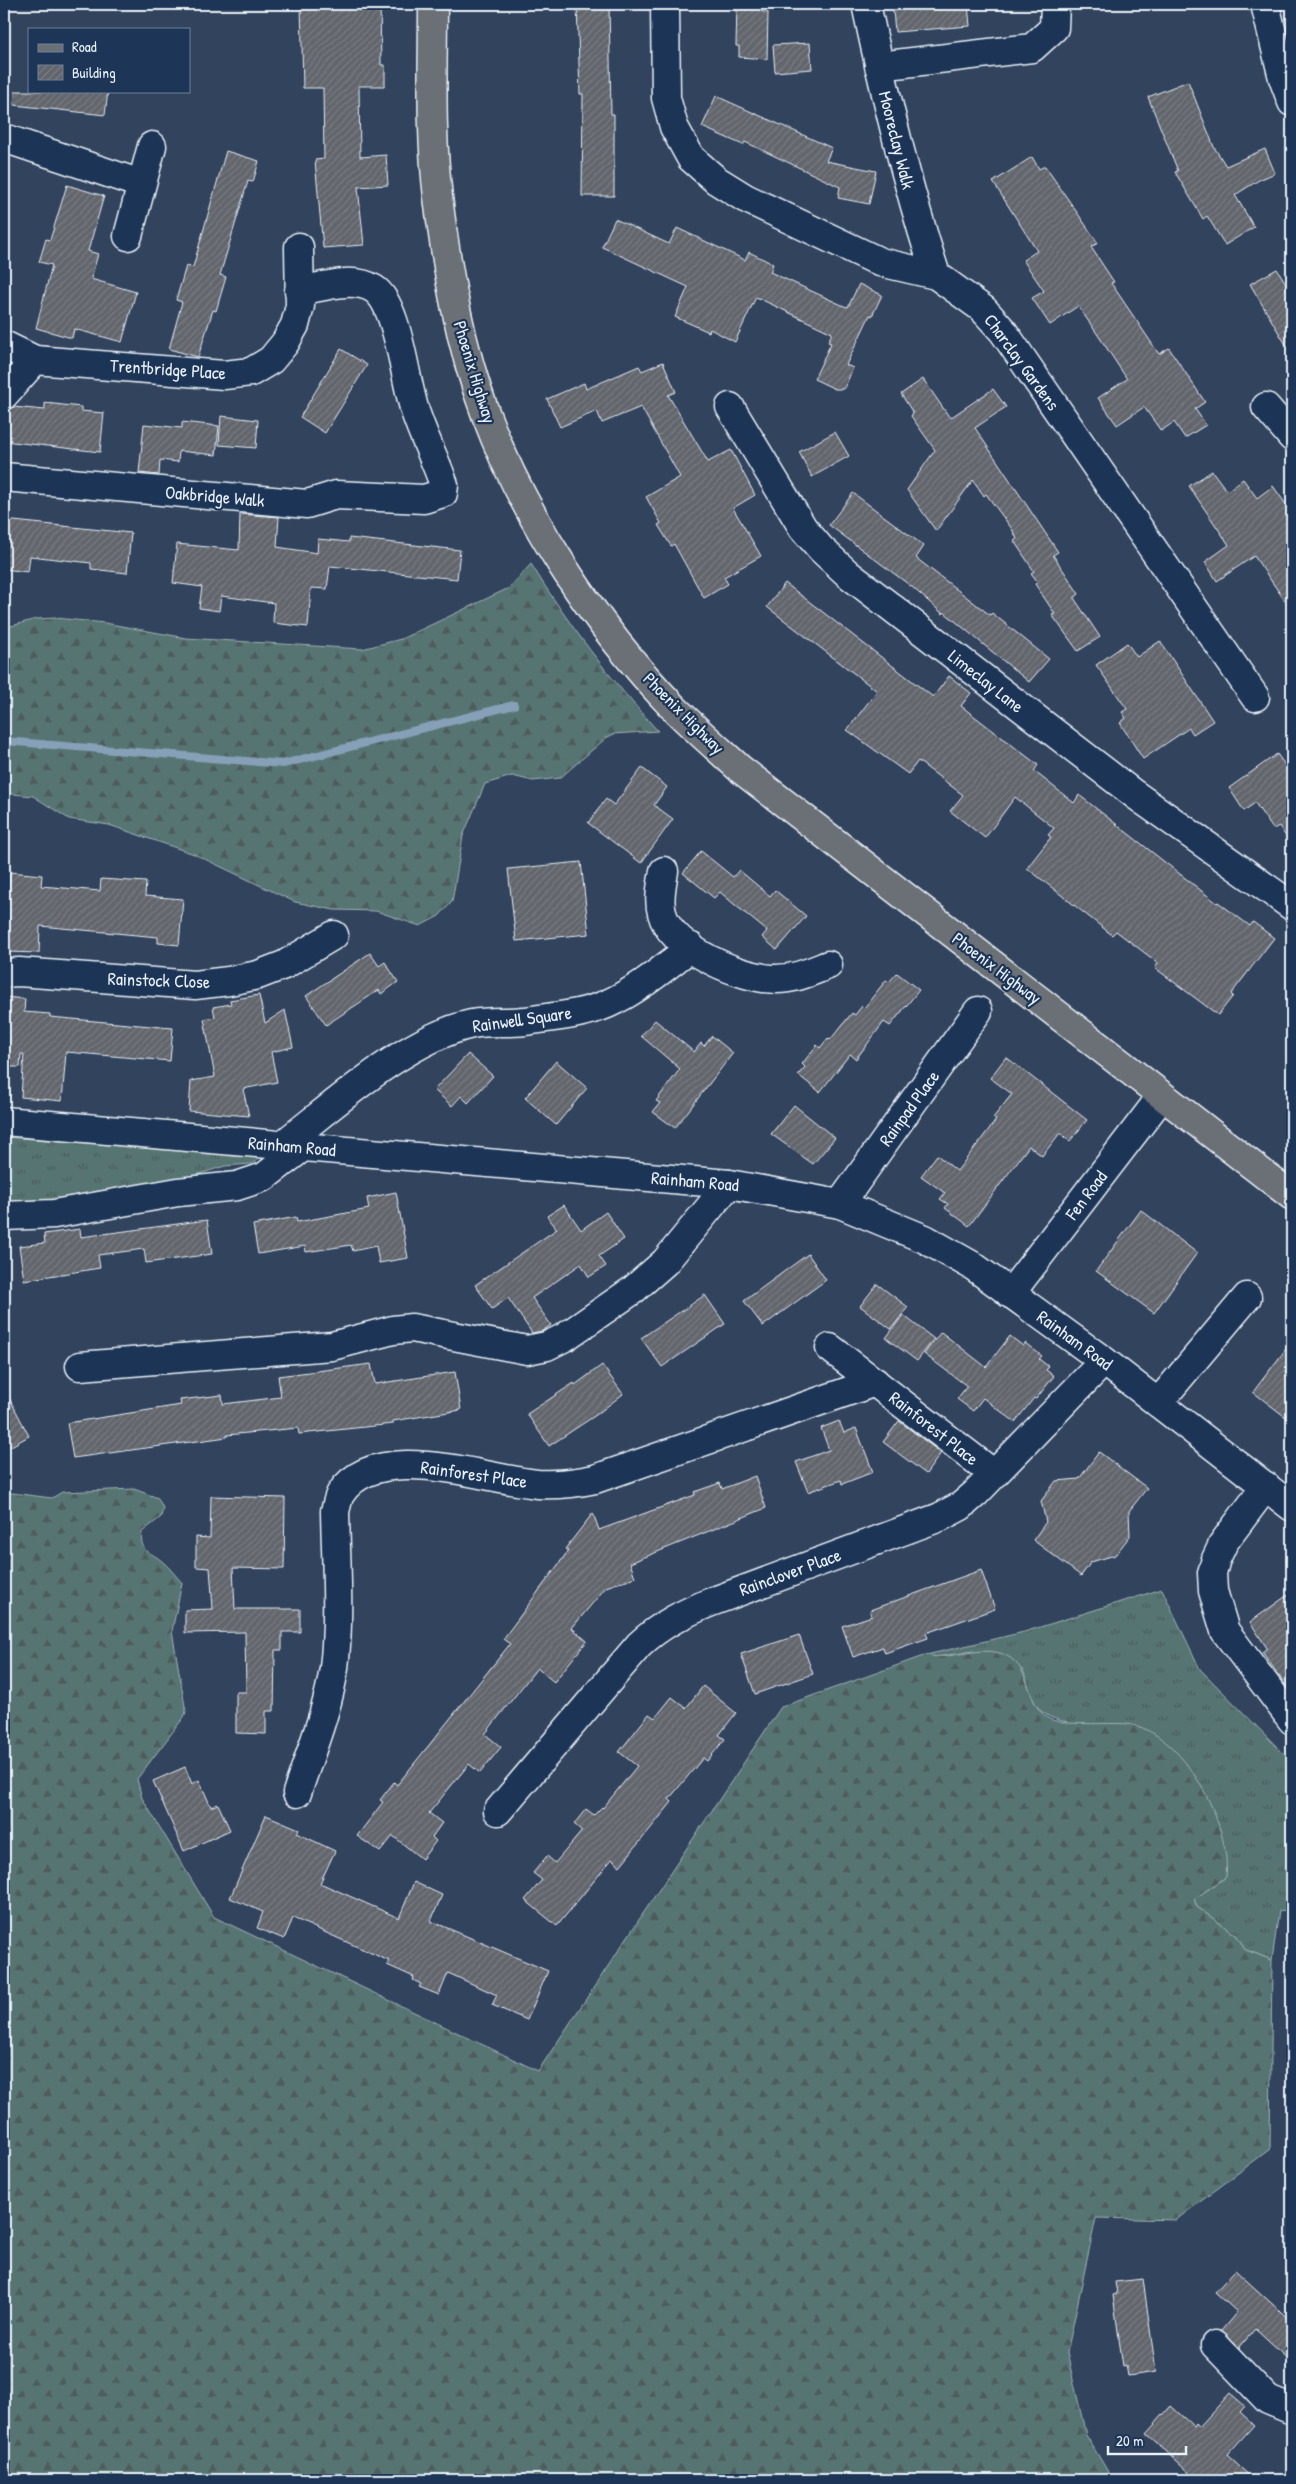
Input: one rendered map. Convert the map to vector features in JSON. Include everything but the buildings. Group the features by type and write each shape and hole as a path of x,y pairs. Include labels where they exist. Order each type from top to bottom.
{"main road":[{"name":"Phoenix Highway","path":"433,4 434,115 438,195 453,294 486,415 515,480 558,559 616,642 673,707 739,768 1292,1196"}],"street":[{"name":"Charclay Gardens","path":"665,4 666,98 674,127 691,158 716,180 745,198 880,262 936,275 983,309 1004,331 1255,697"},
{"name":"Mooreclay Walk","path":"866,4 879,66 912,200 936,275"},
{"path":"879,66 1032,48 1054,28 1055,4"},
{"path":"1265,4 1283,78 1292,102"},
{"path":"4,138 142,184"},
{"path":"128,236 152,146"},
{"name":"Trentbridge Place","path":"4,344 35,360 224,375 251,372 271,360 285,343 295,325 300,306 299,247"},
{"name":"Oakbridge Walk","path":"4,477 307,504 336,495 424,499 443,493 444,485 415,412 393,319 386,302 375,289 361,284 345,283 299,291"},
{"path":"4,395 35,360"},
{"name":"Limeclay Lane","path":"730,407 803,528 848,574 1134,794 1292,906"},
{"path":"1266,407 1292,437"},
{"path":"664,870 660,894 662,913 671,931 691,947 732,971 756,977 776,979 798,977 828,965"},
{"name":"Rainstock Close","path":"4,973 19,972 196,985 258,975 284,965 334,935"},
{"name":"Rainwell Square","path":"4,1216 54,1214 178,1192 237,1186 264,1177 292,1146 394,1060 423,1043 472,1024 524,1021 578,1013 605,1005 642,985 691,947"},
{"name":"Rainpad Place","path":"840,1204 978,1011"},
{"name":"Fen Road","path":"1010,1294 1162,1096"},
{"name":"Rainham Road","path":"4,1121 729,1184 840,1204 925,1239 973,1266 1104,1361 1292,1507"},
{"path":"80,1366 332,1346 393,1330 412,1328 527,1350 547,1346 565,1337 633,1290 659,1267 684,1241 729,1184"},
{"path":"1158,1403 1247,1297"},
{"name":"Rainforest Place","path":"830,1348 994,1474"},
{"name":"Rainclover Place","path":"498,1811 639,1645 654,1631 687,1612 711,1602 940,1517 961,1506 1104,1361"},
{"name":"Rainforest Place","path":"297,1793 327,1699 334,1669 336,1637 335,1511 340,1493 354,1479 368,1471 390,1466 422,1465 538,1484 570,1484 595,1479 875,1382"},
{"path":"1266,1486 1220,1550 1212,1573 1213,1591 1225,1631 1292,1720"},
{"path":"1215,2345 1268,2400 1292,2410"}],"green space":[{"path":"531,564 590,650 658,731 614,734 606,738 560,778 533,781 512,776 485,784 463,836 452,902 439,916 420,926 376,911 334,910 295,902 194,854 109,825 69,819 33,796 4,793 4,628 36,619 56,618 105,623 186,638 362,649 401,639 509,588"},
{"path":"4,1137 257,1155 257,1161 251,1164 225,1166 193,1176 72,1201 4,1206"},
{"path":"134,1489 158,1498 163,1508 161,1517 142,1532 144,1548 166,1564 182,1583 172,1631 186,1712 137,1779 142,1798 214,1917 538,2071 781,1707 926,1655 944,1656 991,1651 1011,1658 1018,1666 1024,1674 1035,1703 1048,1718 1055,1721 1074,1723 1127,1724 1148,1730 1167,1743 1185,1762 1200,1784 1221,1832 1226,1856 1226,1877 1194,1899 1197,1907 1236,1935 1246,1950 1272,1960 1270,2149 1176,2220 1096,2218 1067,2353 1086,2435 1113,2480 4,2480 4,1492 52,1498 62,1492"},
{"path":"1162,1589 1200,1669 1292,1762 1292,1909 1279,1911 1272,1960 1246,1950 1236,1935 1197,1907 1194,1899 1226,1877 1067,1722 1047,1715 1036,1705 1023,1670 973,1651 936,1657 926,1655 1024,1632"}],"waterway":[{"path":"4,741 283,764 514,705"}]}
